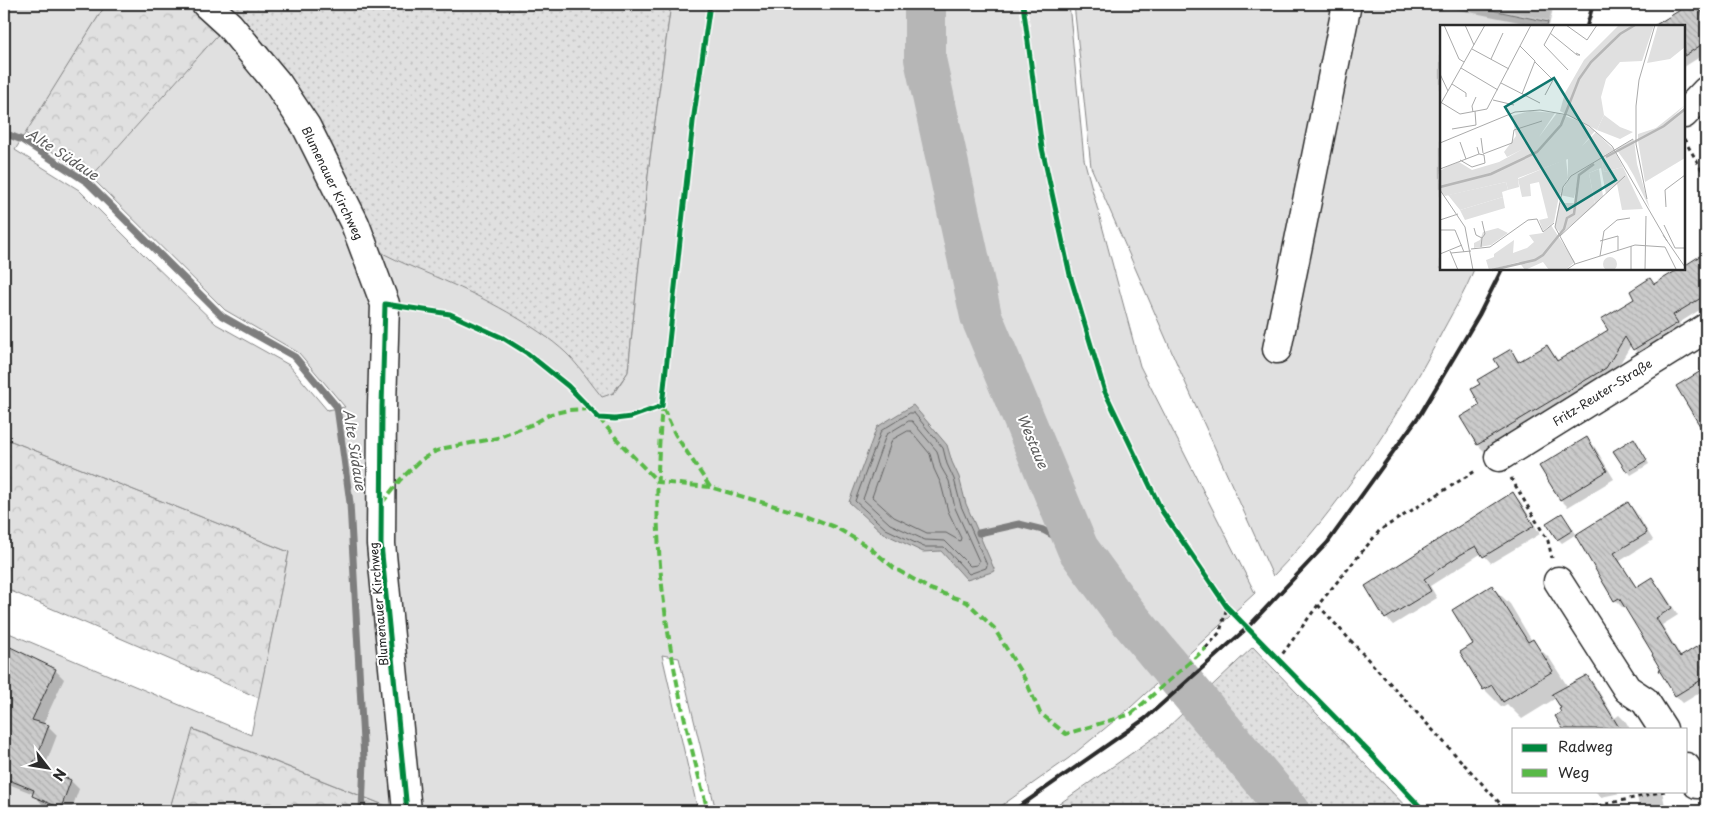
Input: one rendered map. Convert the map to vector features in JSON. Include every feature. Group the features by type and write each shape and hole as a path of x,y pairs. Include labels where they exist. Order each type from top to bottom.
{"street":[{"name":"Blumenauer Kirchweg","path":"206,4 229,25 278,84 306,126 355,224 385,304 381,544 407,811"},
{"path":"1277,349 1348,4"},
{"path":"1685,113 1706,91"},
{"name":"Fritz-Reuter-Straße","path":"1498,457 1706,328"},
{"path":"1558,581 1627,690 1645,700 1662,728"},
{"path":"1688,770 1697,784 1706,782"}],"path":[{"path":"1685,141 1706,177"},
{"path":"1278,660 1318,605 1380,530 1498,457 1548,541 1558,581"},
{"path":"1318,605 1507,811"},
{"path":"1206,648 1220,632 1227,607"},
{"path":"1575,811 1660,792"}],"shaded area":[{"path":"1476,4 1552,4 1549,20"}],"green space":[{"path":"4,4 106,4 15,150 79,190 216,324 289,365 327,410 345,407 299,353 225,310 91,177 222,30 270,89 377,250 483,299 532,327 547,337 571,358 602,397 614,393 628,372 649,166 671,4 1069,4 1084,159 1140,366 1255,593 1131,707 1069,758 994,811 716,811 679,658 662,655 698,811 394,811 394,809 193,729 169,811 4,811 4,631 251,735 289,552 4,438"},
{"path":"106,4 195,4 222,30 95,181 25,133"},
{"path":"224,4 671,4 649,166 628,372 613,393 602,398 570,358 545,337 501,309 394,260 377,250"},
{"path":"1074,4 1464,4 1548,22 1547,25 1440,25 1440,270 1474,270 1462,296 1421,372 1384,434 1321,522 1273,576 1181,373 1091,167"},
{"path":"4,438 289,552 259,698 4,588"},
{"path":"1253,647 1410,811 1049,811 1165,730"},
{"path":"192,729 394,809 394,811 169,811"}],"water":[{"path":"913,405 947,445 959,477 966,504 995,571 967,580 941,551 923,552 883,533 849,502 877,427"}],"building":[{"path":"1690,4 1697,4 1706,19 1706,42 1685,55 1685,25 1656,25"},
{"path":"1706,252 1706,295 1673,315 1678,323 1633,350 1625,337 1606,368 1477,445 1460,417 1480,405 1471,389 1480,384 1477,380 1499,367 1494,359 1511,349 1518,362 1547,345 1557,361 1608,330 1601,319 1634,299 1630,291 1650,278 1654,284 1677,270 1685,270 1685,265"},
{"path":"1706,368 1706,436 1676,386"},
{"path":"1587,437 1607,471 1560,500 1539,466"},
{"path":"1634,438 1647,460 1627,472 1613,451"},
{"path":"1513,492 1534,526 1483,557 1476,546 1460,555 1424,579 1431,591 1385,619 1365,586"},
{"path":"1628,502 1647,533 1614,553 1636,587 1652,577 1672,608 1656,618 1680,657 1706,641 1706,677 1675,696 1659,670 1661,670 1653,654 1619,598 1614,601 1575,535"},
{"path":"1562,513 1573,530 1557,540 1546,523"},
{"path":"1492,585 1528,642 1533,639 1553,671 1503,702 1492,685 1483,690 1460,652 1473,644 1452,610"},
{"path":"4,644 56,669 32,720 49,725 33,763 71,780 61,808 32,796 34,790 4,778"},
{"path":"1587,675 1619,728 1562,728 1555,716 1561,712 1559,709 1561,708 1552,694"}],"waterway":[{"name":"Westaue","path":"925,4 925,59 981,316 1078,549 1124,612 1289,811"},
{"name":"Alte Südaue","path":"4,133 22,140 87,182 222,316 295,357 337,407 350,503 364,760 362,811"},
{"path":"979,533 1019,524 1043,530 1078,549"}],"railway":[{"path":"1587,25 1593,4"},
{"path":"1013,811 1146,718 1247,628 1328,542 1421,413 1479,315 1502,270"}],"marked path":[{"path":"662,404 657,516 660,568 675,673 708,811"},
{"path":"663,408 675,434 710,487 802,514 837,528 870,548 894,568 930,589 967,602 994,628 1026,681 1040,713 1066,734 1131,714 1206,648"},
{"path":"382,503 400,480 421,460 434,452 445,448 497,438 533,424 551,414 569,410 589,409"},
{"path":"599,418 658,482 710,487"}],"cycle path":[{"path":"407,811 381,544 385,304 450,314 503,338 527,353 568,386 599,418 631,417 662,406 693,122 710,4"},
{"path":"1023,4 1042,148 1070,275 1105,392 1162,511 1227,607 1424,811"}]}
